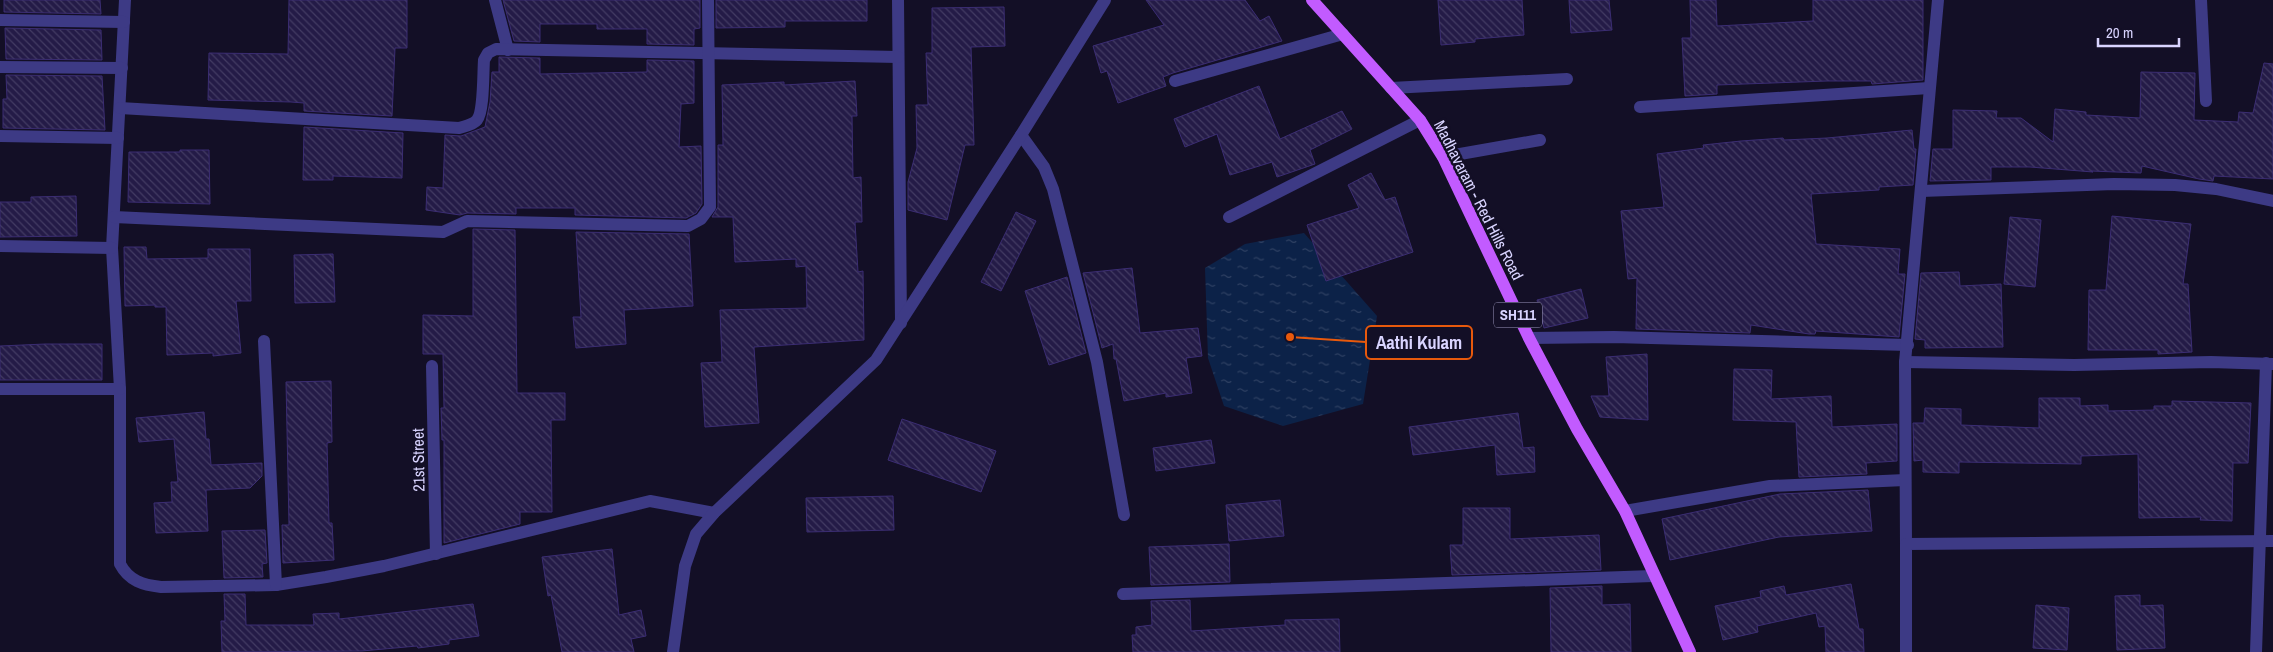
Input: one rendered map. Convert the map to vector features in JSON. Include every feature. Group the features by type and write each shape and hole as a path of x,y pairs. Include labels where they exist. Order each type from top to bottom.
{"main road":[{"name":"Madhavaram - Red Hills Road","path":"1312,0 1420,120 1443,157 1529,338 1625,511 1653,576 1690,652"}],"street":[{"path":"125,0 112,248 120,390 120,564 124,571 144,585 161,587 276,585 384,566 650,501 714,513"},
{"path":"496,0 508,50"},
{"path":"114,217 443,232 467,222 688,226 701,220 710,207 708,0"},
{"path":"898,0 901,323"},
{"path":"673,652 685,566 696,534 714,513 876,360 1021,135 1105,0"},
{"path":"1906,652 1906,362 1938,0"},
{"path":"2201,0 2206,101"},
{"path":"0,20 124,22"},
{"path":"1175,81 1343,34"},
{"path":"120,108 459,128 477,120 480,111 484,60 488,53 496,49 898,57"},
{"path":"0,67 122,68"},
{"path":"1391,88 1568,79"},
{"path":"1640,107 1929,88"},
{"path":"1229,217 1420,120"},
{"path":"1021,135 1044,167 1053,189 1097,362 1124,515"},
{"path":"0,136 118,138"},
{"path":"1443,157 1540,140"},
{"path":"1921,191 2114,184 2168,185 2216,190 2273,201"},
{"path":"0,246 112,248"},
{"path":"1529,338 1614,337 1908,345"},
{"path":"264,341 276,585"},
{"path":"1906,362 2074,365 2211,362 2269,363 2258,540 2256,652"},
{"name":"21st Street","path":"432,366 436,554"},
{"path":"0,389 120,390"},
{"path":"1625,511 1770,486 1905,480"},
{"path":"1906,544 2273,541"},
{"path":"1123,594 1653,576"}],"water":[{"path":"1304,233 1377,316 1363,404 1283,426 1224,406 1208,358 1205,268 1245,244"}],"building":[{"path":"4,0 100,0 101,14 4,12"},
{"path":"289,0 407,0 407,48 395,48 392,116 304,111 304,103 208,100 209,53 288,54"},
{"path":"503,0 700,0 700,28 694,29 694,45 647,44 647,29 597,29 597,24 540,24 540,42 514,41"},
{"path":"716,0 867,0 867,21 785,21 785,27 716,28"},
{"path":"1146,0 1245,0 1260,21 1269,16 1282,41 1173,73 1163,77 1166,86 1118,103 1107,71 1101,73 1093,46 1164,25"},
{"path":"1438,0 1522,0 1524,35 1475,39 1475,42 1441,45"},
{"path":"1569,0 1609,0 1612,30 1571,33"},
{"path":"1690,0 1716,0 1717,26 1813,21 1813,0 1923,0 1923,80 1872,84 1871,81 1827,81 1717,85 1717,94 1685,96 1682,38 1691,38"},
{"path":"1004,7 1005,46 971,47 974,145 965,145 947,220 908,210 908,182 917,148 916,105 928,105 926,53 932,53 932,8"},
{"path":"5,28 101,30 102,60 6,59"},
{"path":"499,57 540,58 540,74 647,72 647,60 694,61 694,103 681,104 679,147 701,146 702,204 696,213 686,218 575,215 575,208 516,208 516,214 467,213 460,215 426,210 427,187 443,188 445,135 461,136 485,127 490,102 492,72 499,72"},
{"path":"2264,63 2273,64 2273,179 2214,176 2213,181 2142,166 2141,173 2091,171 2093,172 2030,167 1991,167 1991,180 1930,181 1933,149 1953,149 1953,110 1997,111 1996,118 2021,118 2053,142 2055,109 2086,112 2086,115 2140,118 2141,72 2195,73 2194,120 2238,122 2239,112 2253,113"},
{"path":"6,75 102,76 105,130 3,128 3,99 7,99"},
{"path":"855,81 857,116 852,116 853,178 861,177 862,222 855,222 858,272 863,271 864,340 754,347 759,423 705,427 701,363 722,362 720,310 807,308 806,266 796,267 796,259 735,262 733,217 712,217 718,207 718,145 723,145 722,85 784,82 784,85"},
{"path":"1259,86 1280,139 1342,111 1352,129 1310,150 1315,164 1277,177 1272,162 1230,175 1217,134 1185,147 1174,119"},
{"path":"304,127 403,133 402,178 333,176 333,180 303,180"},
{"path":"1912,130 1914,149 1916,149 1913,185 1879,187 1879,190 1811,194 1816,244 1900,249 1898,274 1905,274 1899,337 1816,331 1815,334 1809,334 1751,325 1750,333 1636,329 1637,278 1628,279 1621,211 1664,207 1657,154 1704,148 1703,145 1741,141 1783,138 1784,140 1827,138"},
{"path":"180,150 209,150 210,204 128,202 129,152 180,152"},
{"path":"1371,173 1385,200 1395,197 1413,252 1326,281 1307,225 1359,208 1348,185"},
{"path":"76,196 77,236 0,237 0,202 31,202 31,197"},
{"path":"1016,212 1036,221 1001,291 981,282"},
{"path":"2112,216 2191,224 2183,284 2188,284 2192,352 2158,354 2158,350 2088,350 2089,290 2106,290"},
{"path":"2010,217 2041,220 2035,287 2004,284"},
{"path":"473,229 515,230 517,393 565,393 565,420 551,420 552,512 520,512 520,524 444,543 444,440 442,440 441,408 444,408 443,354 423,354 423,315 473,316"},
{"path":"576,232 689,234 693,306 624,310 626,344 576,348 573,317 581,317"},
{"path":"124,247 146,247 147,259 208,258 208,249 250,249 251,301 236,301 241,353 213,356 213,353 167,355 166,307 155,307 155,305 125,306"},
{"path":"333,254 335,302 295,303 294,255"},
{"path":"1132,268 1140,333 1198,328 1202,356 1186,358 1192,393 1166,397 1166,393 1124,401 1116,359 1114,359 1113,344 1102,348 1083,273"},
{"path":"1959,272 1960,286 2001,284 2003,347 1925,348 1925,340 1915,339 1921,273"},
{"path":"1067,277 1086,353 1049,365 1025,291"},
{"path":"1581,289 1588,318 1544,328 1537,300"},
{"path":"102,344 102,380 0,380 0,346"},
{"path":"1647,354 1648,420 1600,417 1591,396 1609,396 1606,357"},
{"path":"1734,369 1772,370 1771,399 1831,396 1832,427 1897,424 1897,461 1866,463 1867,474 1799,477 1796,422 1733,420"},
{"path":"331,381 332,442 327,443 329,523 332,523 334,560 283,563 282,525 289,525 286,382"},
{"path":"2039,398 2080,398 2080,406 2108,405 2108,411 2154,410 2154,406 2172,406 2172,401 2251,403 2248,463 2233,463 2232,521 2200,520 2201,517 2139,518 2138,454 2081,456 2081,464 1959,462 1959,473 1923,472 1923,460 1914,461 1913,423 1924,423 1925,408 1961,409 1961,425 2039,428"},
{"path":"204,412 206,439 209,439 211,465 262,463 262,476 250,488 206,490 208,531 156,533 154,503 172,502 171,482 178,482 174,439 139,442 136,418"},
{"path":"1518,413 1523,448 1534,447 1535,472 1497,475 1495,445 1413,455 1409,427"},
{"path":"902,419 996,451 981,492 888,460"},
{"path":"1211,440 1215,463 1156,471 1153,448"},
{"path":"1868,490 1872,531 1779,537 1670,560 1662,519 1780,494"},
{"path":"893,496 894,530 807,532 806,498"},
{"path":"1280,500 1284,536 1229,541 1226,505"},
{"path":"1463,508 1510,508 1510,539 1599,535 1601,570 1452,575 1450,545 1463,545"},
{"path":"265,530 267,563 262,564 263,577 224,578 222,531"},
{"path":"1229,544 1230,582 1151,585 1149,547"},
{"path":"612,549 619,615 641,610 646,636 631,639 634,652 562,652 551,595 548,596 542,557"},
{"path":"1851,584 1859,629 1863,629 1864,652 1826,652 1825,626 1819,627 1816,613 1757,626 1758,632 1723,640 1715,606 1761,597 1760,591 1784,586 1786,595"},
{"path":"1602,586 1602,605 1630,604 1631,652 1551,652 1550,588"},
{"path":"224,594 245,594 246,625 314,625 313,614 339,613 339,619 473,604 479,636 449,640 449,644 418,648 417,646 362,651 222,652 221,621 225,621"},
{"path":"2140,595 2140,606 2163,605 2165,648 2117,650 2115,596"},
{"path":"1190,600 1191,631 1285,625 1285,620 1339,619 1340,652 1133,652 1132,635 1136,635 1136,627 1152,625 1151,601"},
{"path":"2036,605 2069,608 2067,650 2033,648"}],"place":[{"name":"Aathi Kulam","path":"1290,337"}]}
